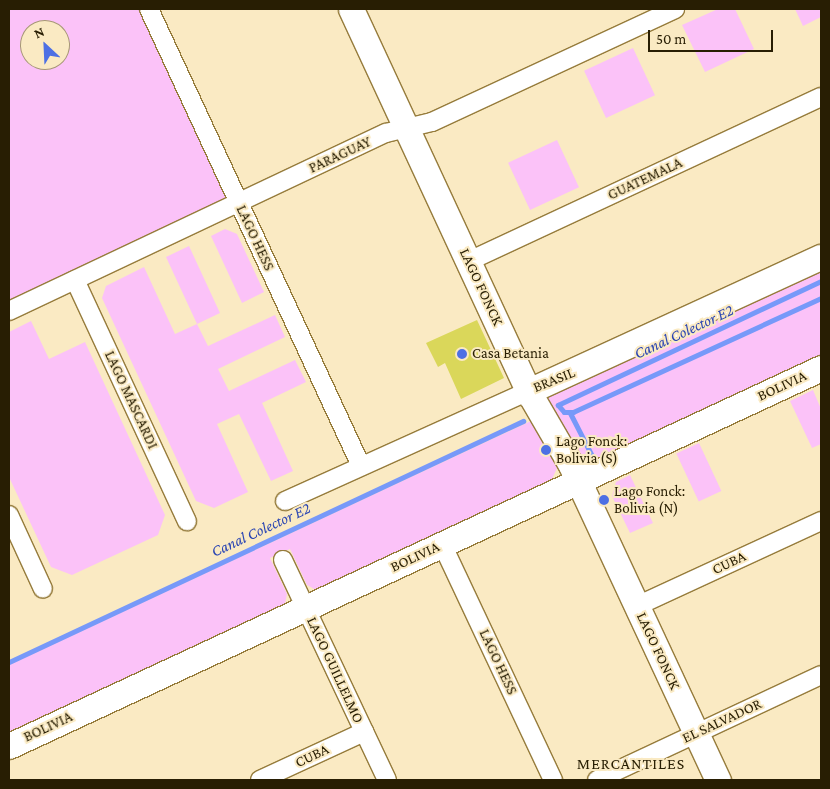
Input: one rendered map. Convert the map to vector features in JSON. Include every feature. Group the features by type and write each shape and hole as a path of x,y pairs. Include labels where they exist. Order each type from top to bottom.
{"street":[{"name":"LAGO HESS","path":"149,9 361,466"},
{"name":"LAGO FONCK","path":"351,9 529,391 578,481 718,780"},
{"name":"PARAGUAY","path":"9,311 386,133 432,122 675,9"},
{"name":"GUATEMALA","path":"469,261 821,97"},
{"name":"BRASIL","path":"285,501 821,257"},
{"name":"LAGO MASCARDI","path":"75,280 187,521"},
{"name":"BOLIVIA","path":"9,746 821,368"},
{"path":"9,515 43,589"},
{"name":"CUBA","path":"637,606 821,521"},
{"name":"LAGO HESS","path":"442,544 553,780"},
{"name":"LAGO GUILLELMO","path":"283,560 387,780"},
{"name":"EL SALVADOR","path":"596,780 821,675"},
{"name":"CUBA","path":"260,780 364,732"}],"shaded area":[{"path":"9,9 142,9 232,201 9,305"},
{"path":"718,9 735,9 754,49 705,72 682,25"},
{"path":"795,9 821,9 821,17 803,26"},
{"path":"633,48 655,95 606,118 584,71"},
{"path":"557,140 579,187 530,210 508,163"},
{"path":"225,229 237,234 264,292 242,303 211,236"},
{"path":"189,246 220,313 197,324 166,257"},
{"path":"821,265 821,355 597,459 580,456 547,399 549,395"},
{"path":"144,267 175,334 197,324 208,346 275,315 285,337 218,369 229,391 295,360 306,382 262,403 293,471 271,481 239,414 217,424 248,492 214,508 196,501 102,298 106,286"},
{"path":"31,321 49,359 85,342 165,515 158,535 72,575 51,567 9,477 9,332"},
{"path":"813,390 821,409 821,444 812,448 790,401"},
{"path":"533,420 558,466 552,479 316,590 307,585 290,549 270,558 287,594 285,604 9,734 9,665"},
{"path":"699,443 721,491 699,502 676,454"},
{"path":"630,475 653,523 630,533 612,496 616,482"}],"building":[{"name":"Casa Betania","path":"477,320 504,378 461,399 445,363 438,367 426,343"}],"waterway":[{"name":"Canal Colector E2","path":"821,281 558,405 564,412 573,412 821,298"},
{"path":"570,413 594,460"},
{"name":"Canal Colector E2","path":"9,662 523,421"}],"place":[{"name":"Casa Betania","path":"462,354"},
{"name":"Lago Fonck: Bolivia (S)","path":"546,450"},
{"name":"Lago Fonck: Bolivia (N)","path":"604,500"}],"district":[{"name":"MERCANTILES","path":"631,764"}]}
